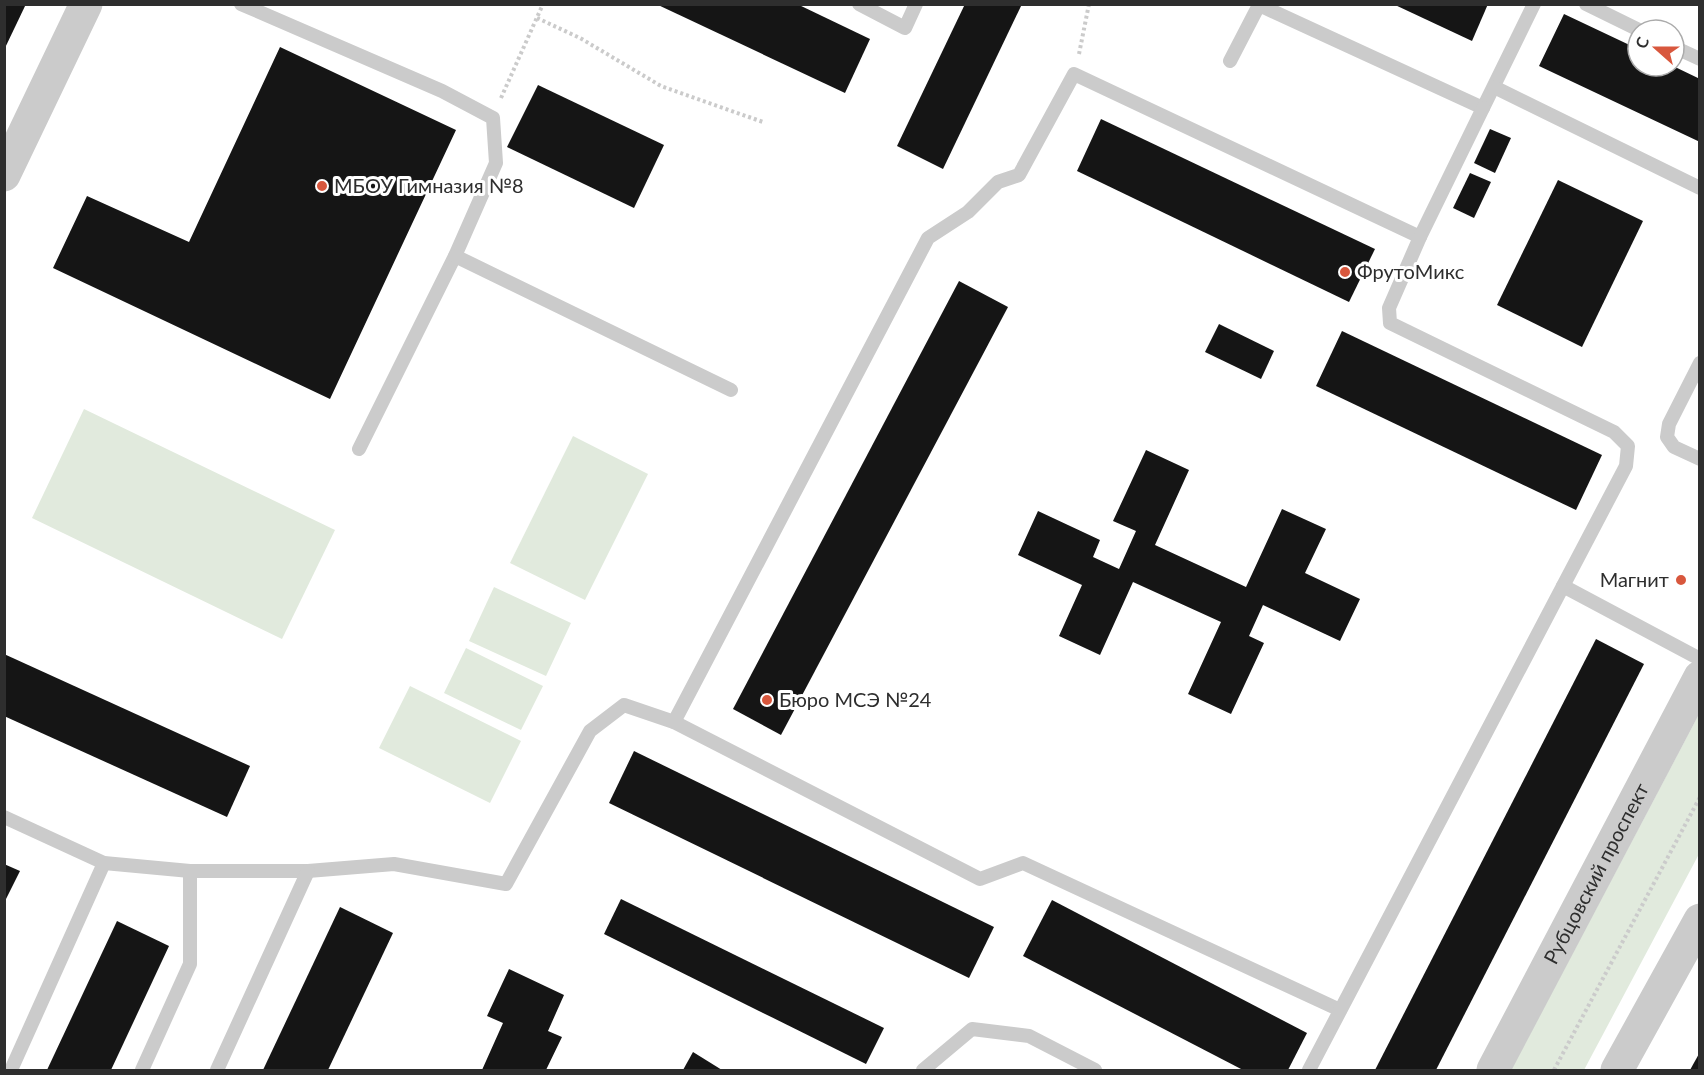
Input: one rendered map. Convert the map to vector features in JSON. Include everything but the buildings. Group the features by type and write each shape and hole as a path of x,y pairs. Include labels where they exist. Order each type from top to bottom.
{"street":[{"path":"4,175 87,4"},
{"name":"Рубцовский проспект","path":"1493,1071 1700,677"},
{"path":"1617,1071 1700,920"}],"lane":[{"path":"241,4 442,91 493,118 496,163 455,256 359,449"},
{"path":"859,4 905,28 916,4"},
{"path":"1309,1071 1626,466 1628,446 1614,432 1390,323 1389,308 1420,237 1534,4"},
{"path":"1586,4 1626,24"},
{"path":"1230,61 1259,5 1483,108"},
{"path":"1686,53 1700,59"},
{"path":"674,722 928,238 968,212 998,182 1019,175 1074,74 1420,237"},
{"path":"1494,87 1700,188"},
{"path":"455,256 731,390"},
{"path":"1700,363 1669,424 1667,437 1674,447 1700,459"},
{"path":"1563,586 1700,659"},
{"path":"4,817 104,862 190,871 308,871 394,864 506,884 590,731 624,705 674,722 980,879 1023,863 1340,1010"},
{"path":"11,1071 104,862"},
{"path":"142,1071 190,964 190,871"},
{"path":"217,1071 308,871"},
{"path":"923,1071 972,1029 1029,1036 1095,1071"}],"path":[{"path":"493,118 543,4"},
{"path":"1074,74 1089,4"},
{"path":"537,18 580,38 661,86 763,122"},
{"path":"1554,1071 1700,797"}],"shaded area":[{"path":"84,409 335,530 282,639 32,518"},
{"path":"573,436 648,474 585,600 510,563"},
{"path":"494,587 571,623 546,676 469,641"},
{"path":"466,648 543,686 521,730 444,693"},
{"path":"410,686 521,741 490,803 379,748"},
{"path":"1699,714 1699,854 1584,1070 1511,1070"}],"place":[{"name":"МБОУ Гимназия №8","path":"322,186"},
{"name":"ФрутоМикс","path":"1345,272"},
{"name":"Магнит","path":"1681,580"},
{"name":"Бюро МСЭ №24","path":"767,700"}]}
